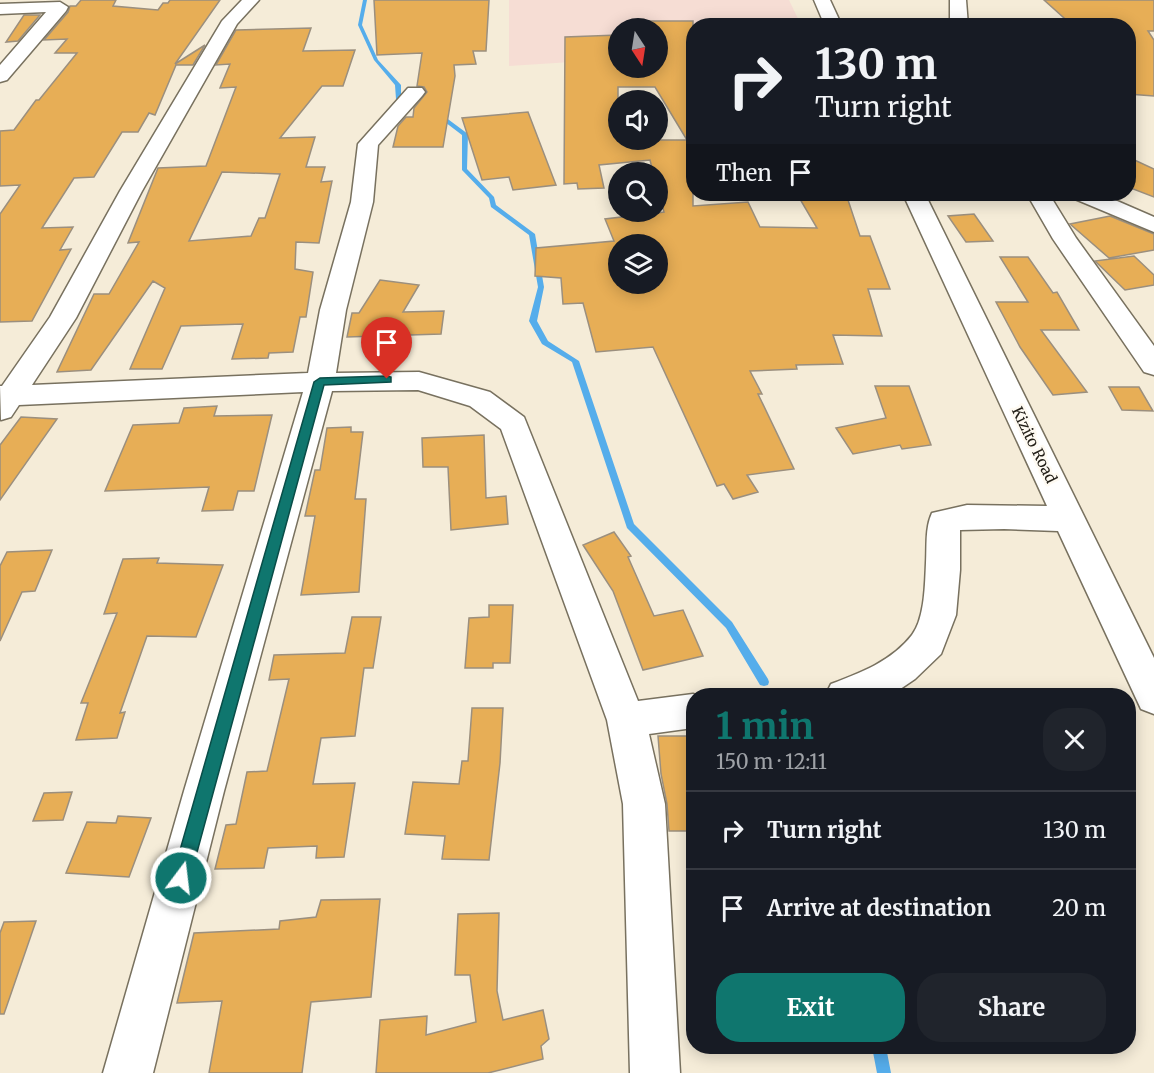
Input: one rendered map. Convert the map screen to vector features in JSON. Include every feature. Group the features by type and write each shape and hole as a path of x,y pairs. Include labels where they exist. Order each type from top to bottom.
{"street":[{"path":"3,401 63,318 131,191 230,21 251,0"},
{"path":"822,0 830,18"},
{"path":"958,0 959,18"},
{"path":"0,9 64,3"},
{"path":"0,76 64,3"},
{"path":"128,1073 204,791 320,382 333,310 362,202 368,144 415,92"},
{"name":"Kizito Road","path":"917,201 1154,697"},
{"path":"1042,201 1065,239 1154,366"},
{"path":"1099,201 1154,225"},
{"path":"3,401 320,382 419,381 480,399 514,424 626,720 644,804 655,1073"},
{"path":"871,688 902,668 928,644 938,615 943,570 942,528 944,522 959,517 1069,519"},
{"path":"626,720 686,712"}],"shaded area":[{"path":"509,0 789,0 798,18 686,18 686,27 668,27 668,18 608,18 608,60 509,66"}],"building":[{"path":"81,0 116,0 113,6 158,10 163,3 168,3 170,0 220,0 175,64 205,45 193,65 176,65 155,115 149,113 138,132 122,132 94,177 74,178 42,228 73,227 60,250 71,249 32,321 0,322 0,214 20,185 0,186 0,131 14,130 36,100 39,100 77,53 55,53 67,39 44,40 68,12 70,6 76,6"},
{"path":"374,0 489,0 486,51 473,51 476,64 454,65 455,76 443,147 393,147 398,126 406,117 413,117 414,108 427,92 424,87 417,86 422,53 377,55"},
{"path":"1044,0 1154,0 1154,31 1148,31 1154,40 1154,96 1136,95 1136,18 1064,18"},
{"path":"24,15 40,15 18,41 6,42"},
{"path":"668,21 686,21 686,138 668,109 668,90 657,90 655,87 618,87 618,90 608,90 608,150 668,150 668,140 686,140 686,201 693,201 693,206 748,202 760,227 817,228 801,201 848,201 860,236 870,236 890,289 868,289 882,336 833,335 843,364 796,365 797,369 750,371 762,394 758,394 794,469 747,475 758,492 733,499 724,484 717,486 653,347 596,352 583,303 563,304 561,278 535,276 536,248 608,242 608,294 668,294 668,234 611,234 605,219 608,219 608,222 668,222 668,162 650,162 650,160 608,162 608,164 599,165 604,188 578,189 577,183 564,184 565,37 608,35 608,78 668,78"},
{"path":"311,28 303,51 355,50 343,86 322,86 280,138 315,137 306,167 325,167 321,182 332,181 319,243 296,242 295,269 313,272 306,317 300,317 293,352 269,353 268,358 232,359 243,324 181,326 162,369 130,369 165,288 153,281 91,370 57,372 94,294 109,294 139,242 128,243 158,168 206,166 236,87 220,88 230,64 216,65 236,30","holes":["222,172 280,174 265,218 259,218 251,236 189,241"]},
{"path":"528,112 556,185 513,190 509,177 482,180 462,118"},
{"path":"1136,161 1154,169 1154,197 1136,190"},
{"path":"974,214 993,241 966,242 948,216"},
{"path":"1110,216 1154,234 1154,250 1109,258 1070,224"},
{"path":"1134,256 1154,275 1154,285 1125,290 1095,261"},
{"path":"1000,257 1028,257 1053,293 1057,292 1079,330 1041,330 1087,392 1053,395 1020,347 996,302 1028,302"},
{"path":"380,280 419,285 403,312 444,311 441,334 347,337 352,313 359,313"},
{"path":"875,386 909,386 931,445 902,449 900,445 853,454 836,428 886,418"},
{"path":"1109,387 1139,387 1153,411 1122,410"},
{"path":"217,406 214,416 272,415 254,491 238,491 233,510 202,511 209,487 105,491 133,425 179,423 184,408"},
{"path":"21,417 57,419 0,500 0,445"},
{"path":"351,427 351,432 363,432 355,499 366,499 359,592 301,595 315,516 305,516 315,470 320,470 327,428"},
{"path":"484,435 486,498 506,496 508,524 451,530 448,467 423,467 422,438"},
{"path":"614,532 631,556 628,557 654,616 683,610 703,656 643,670 613,591 583,545"},
{"path":"52,550 35,591 22,592 0,641 0,566 7,552"},
{"path":"159,558 157,563 223,565 196,637 147,636 120,713 125,712 117,738 76,740 88,703 81,703 117,613 104,614 123,559"},
{"path":"489,605 513,605 510,663 493,663 493,668 465,668 469,618 489,617"},
{"path":"352,617 381,617 373,668 364,668 355,736 321,738 313,784 355,783 344,857 316,858 317,846 268,848 264,868 215,869 226,825 236,824 247,772 267,771 289,679 269,680 274,655 345,653"},
{"path":"472,708 503,708 500,763 489,860 442,859 445,836 405,834 413,782 459,784 462,761 468,761"},
{"path":"658,736 686,736 686,831 669,831"},
{"path":"72,792 63,820 33,821 44,793"},
{"path":"118,816 151,818 129,877 66,873 87,822 116,823"},
{"path":"380,899 371,997 311,1002 302,1073 209,1073 222,1001 177,1003 194,933 279,929 280,921 316,917 321,900"},
{"path":"499,913 497,991 503,1020 543,1010 549,1039 541,1046 543,1059 488,1073 376,1073 380,1020 427,1016 426,1035 476,1022 470,975 455,975 458,914"},
{"path":"36,921 4,1014 0,1014 0,933 4,922"}],"waterway":[{"path":"365,0 360,25 376,60 398,85 399,99"},
{"path":"439,115 465,134 464,169 492,198 493,206 532,234 541,287 533,321 545,342 575,361 630,526 729,625 764,682"},
{"path":"880,1054 884,1073"}],"route":[{"path":"181,878 320,382 387,379"}]}
